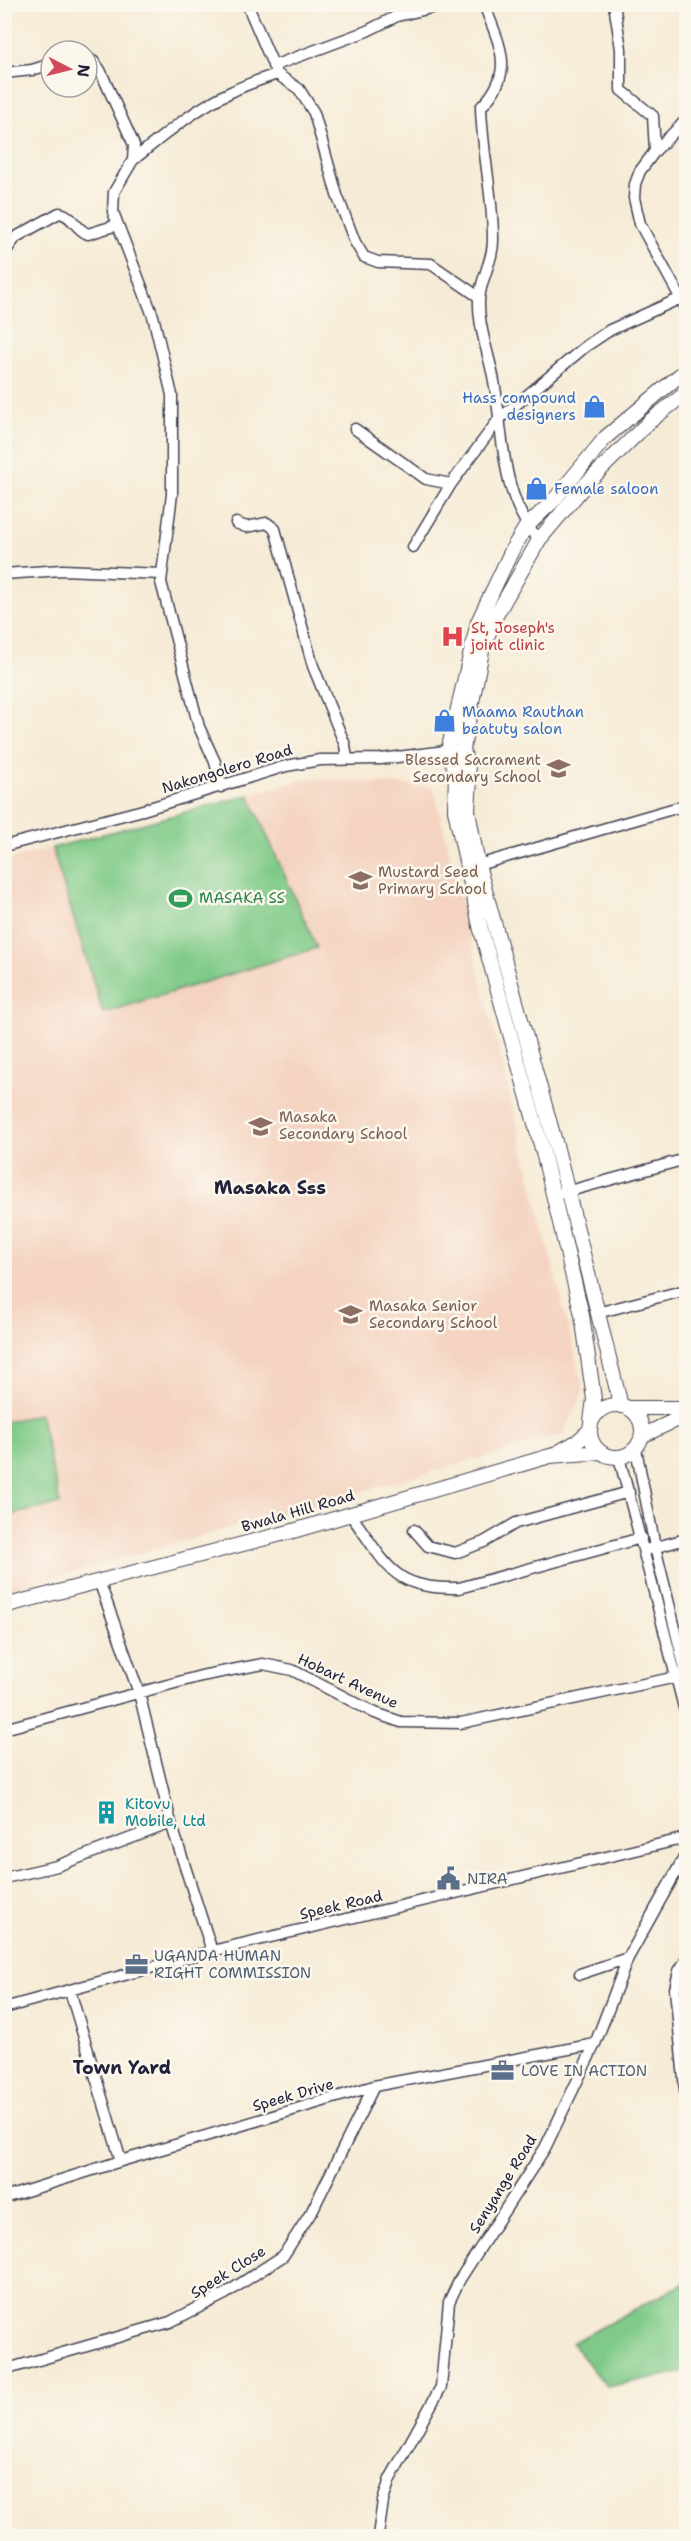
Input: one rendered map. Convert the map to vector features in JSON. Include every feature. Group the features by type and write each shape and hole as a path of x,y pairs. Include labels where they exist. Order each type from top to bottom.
{"street":[{"path":"247,4 275,70 299,89 314,113 337,195 355,242 364,257 378,262 431,264 479,297"},
{"path":"221,787 215,762 199,727 180,663 162,586 172,494 172,394 153,316 117,225 112,206 113,196 133,160 211,103 275,70 397,16 448,4"},
{"path":"484,4 503,62 501,76 494,94 481,107 482,145 493,254 479,297 479,313 494,379 503,459 526,527 539,540"},
{"path":"615,4 621,49 621,90 653,116 655,151"},
{"path":"4,73 39,68"},
{"path":"99,69 132,139 133,160"},
{"path":"413,548 451,484 499,419 594,340 639,316 684,303 636,213 635,184 640,171 655,151 687,120"},
{"path":"4,253 16,237 59,213 66,214 82,231 88,234 117,225"},
{"path":"687,370 606,437 554,500 526,527 512,550 478,622 448,751 456,772 455,810 480,926 560,1193 625,1407 641,1420 642,1436 636,1449 628,1455 619,1457 601,1452 593,1443 590,1426 594,1400 582,1315 560,1193 478,865 468,812 470,779 463,749 482,651 494,618 539,540 586,484 650,421 687,393"},
{"path":"355,429 426,479 451,484"},
{"path":"236,523 246,527 267,523 275,529 313,666 345,745 347,759"},
{"path":"4,574 62,570 162,574"},
{"name":"Nakongolero Road","path":"4,846 221,787 295,764 320,760 381,759 463,749"},
{"path":"478,865 687,805"},
{"path":"560,1193 687,1160"},
{"path":"597,1313 687,1290"},
{"path":"550,1456 578,1441 604,1407 613,1404 625,1407 687,1408"},
{"path":"642,1436 687,1414"},
{"path":"636,1449 650,1549 683,1675 687,1715"},
{"name":"Bwala Hill Road","path":"4,1606 293,1532 550,1456 601,1452"},
{"path":"619,1457 641,1538 650,1549"},
{"path":"414,1530 428,1546 455,1553 484,1542 516,1522 629,1492"},
{"path":"350,1514 383,1562 407,1582 435,1588 459,1588 641,1538"},
{"path":"650,1549 687,1539"},
{"path":"99,1581 139,1693 171,1823 212,1951"},
{"name":"Hobart Avenue","path":"4,1729 201,1676 270,1664 292,1670 375,1713 401,1722 435,1724 461,1723 683,1675"},
{"path":"4,1878 57,1866 171,1823"},
{"name":"Speek Road","path":"4,2008 212,1951 687,1838"},
{"name":"Senyange Road","path":"378,2536 383,2501 390,2479 441,2387 449,2302 460,2279 545,2148 596,2044 627,1958 687,1854"},
{"path":"580,1974 627,1958"},
{"path":"687,1960 679,1971 675,1989 687,2099"},
{"path":"70,1991 121,2161"},
{"name":"Speek Drive","path":"4,2198 374,2086 596,2044"},
{"name":"Speek Close","path":"4,2370 170,2322 225,2294 283,2256 312,2211 374,2086"}],"shaded area":[{"name":"Masaka Secondary School","path":"310,778 433,787 584,1391 563,1435 5,1591 5,861"}],"green space":[{"name":"MASAKA SS","path":"249,795 317,948 103,1013 52,848"},
{"path":"40,1414 60,1504 5,1516 5,1422"},
{"path":"686,2282 686,2371 607,2387 572,2343"}],"place":[{"name":"Hass compound designers","path":"594,407"},
{"name":"Female saloon","path":"536,489"},
{"name":"St, Joseph's joint clinic","path":"453,637"},
{"name":"Maama Rauthan beatuty salon","path":"444,721"},
{"name":"Blessed Sacrament Secondary School","path":"559,769"},
{"name":"Mustard Seed Primary School","path":"360,881"},
{"name":"MASAKA SS","path":"181,898"},
{"name":"Masaka Secondary School","path":"261,1126"},
{"name":"Masaka Senior Secondary School","path":"351,1315"},
{"name":"Kitovu Mobile, Ltd","path":"107,1813"},
{"name":"NIRA","path":"449,1879"},
{"name":"UGANDA HUMAN RIGHT COMMISSION","path":"136,1965"},
{"name":"LOVE IN ACTION","path":"503,2071"}],"district":[{"name":"Masaka Sss","path":"270,1188"},
{"name":"Town Yard","path":"122,2068"}]}
